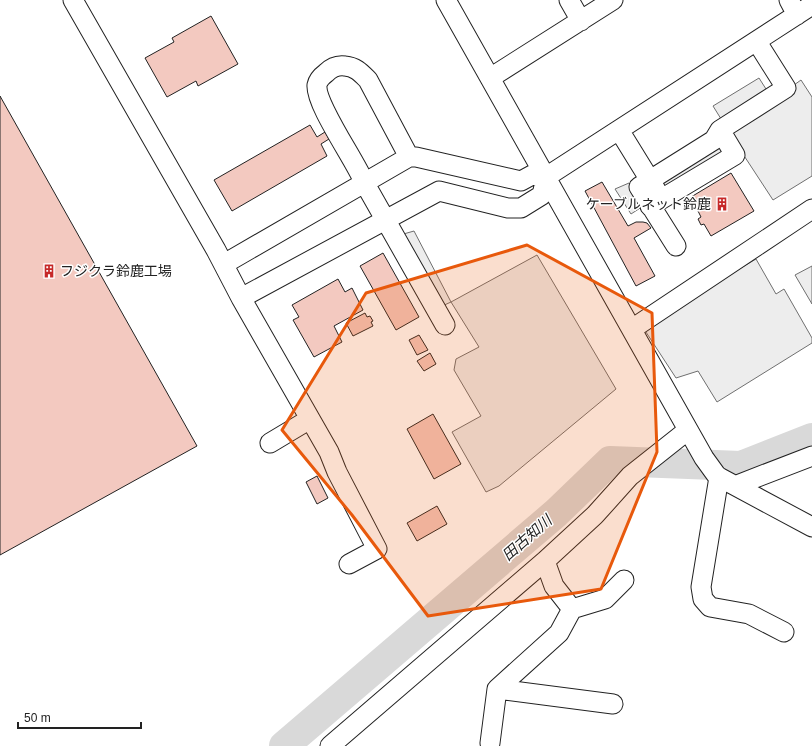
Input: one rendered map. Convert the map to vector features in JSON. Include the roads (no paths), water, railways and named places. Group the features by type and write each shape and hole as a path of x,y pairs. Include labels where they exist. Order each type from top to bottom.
{"street":[{"path":"73,0 224,264 241,298 329,452 337,472 377,548 349,564"},
{"path":"446,0 704,458 718,476 812,526"},
{"path":"569,0 581,21"},
{"path":"490,78 613,0"},
{"path":"224,264 409,157 416,156 521,181 532,175 546,177 757,42 800,7"},
{"path":"650,180 714,140 720,130 786,88 757,42"},
{"path":"409,157 368,80 360,72 351,67 341,65 331,68 321,77 317,85 322,106 445,325"},
{"path":"619,130 650,180 656,202 676,246"},
{"path":"656,202 734,155 720,130"},
{"path":"241,298 439,191 508,208 520,208 542,195 546,177"},
{"path":"632,328 812,209"},
{"path":"270,443 310,419"},
{"path":"340,743 595,515 630,476 688,430"},
{"path":"737,485 812,456"},
{"path":"718,476 701,586 703,599 710,607 749,614 784,632"},
{"path":"545,561 554,586 572,609"},
{"path":"490,743 497,689 559,633 572,609 605,598 624,580"},
{"path":"497,689 613,704"}],"waterway":[{"name":"田古知川","path":"284,746 556,513 610,461 741,466 812,438"}],"place":[{"name":"ケーブルネット鈴鹿","path":"722,204"},
{"name":"フジクラ鈴鹿工場","path":"49,271"}]}
